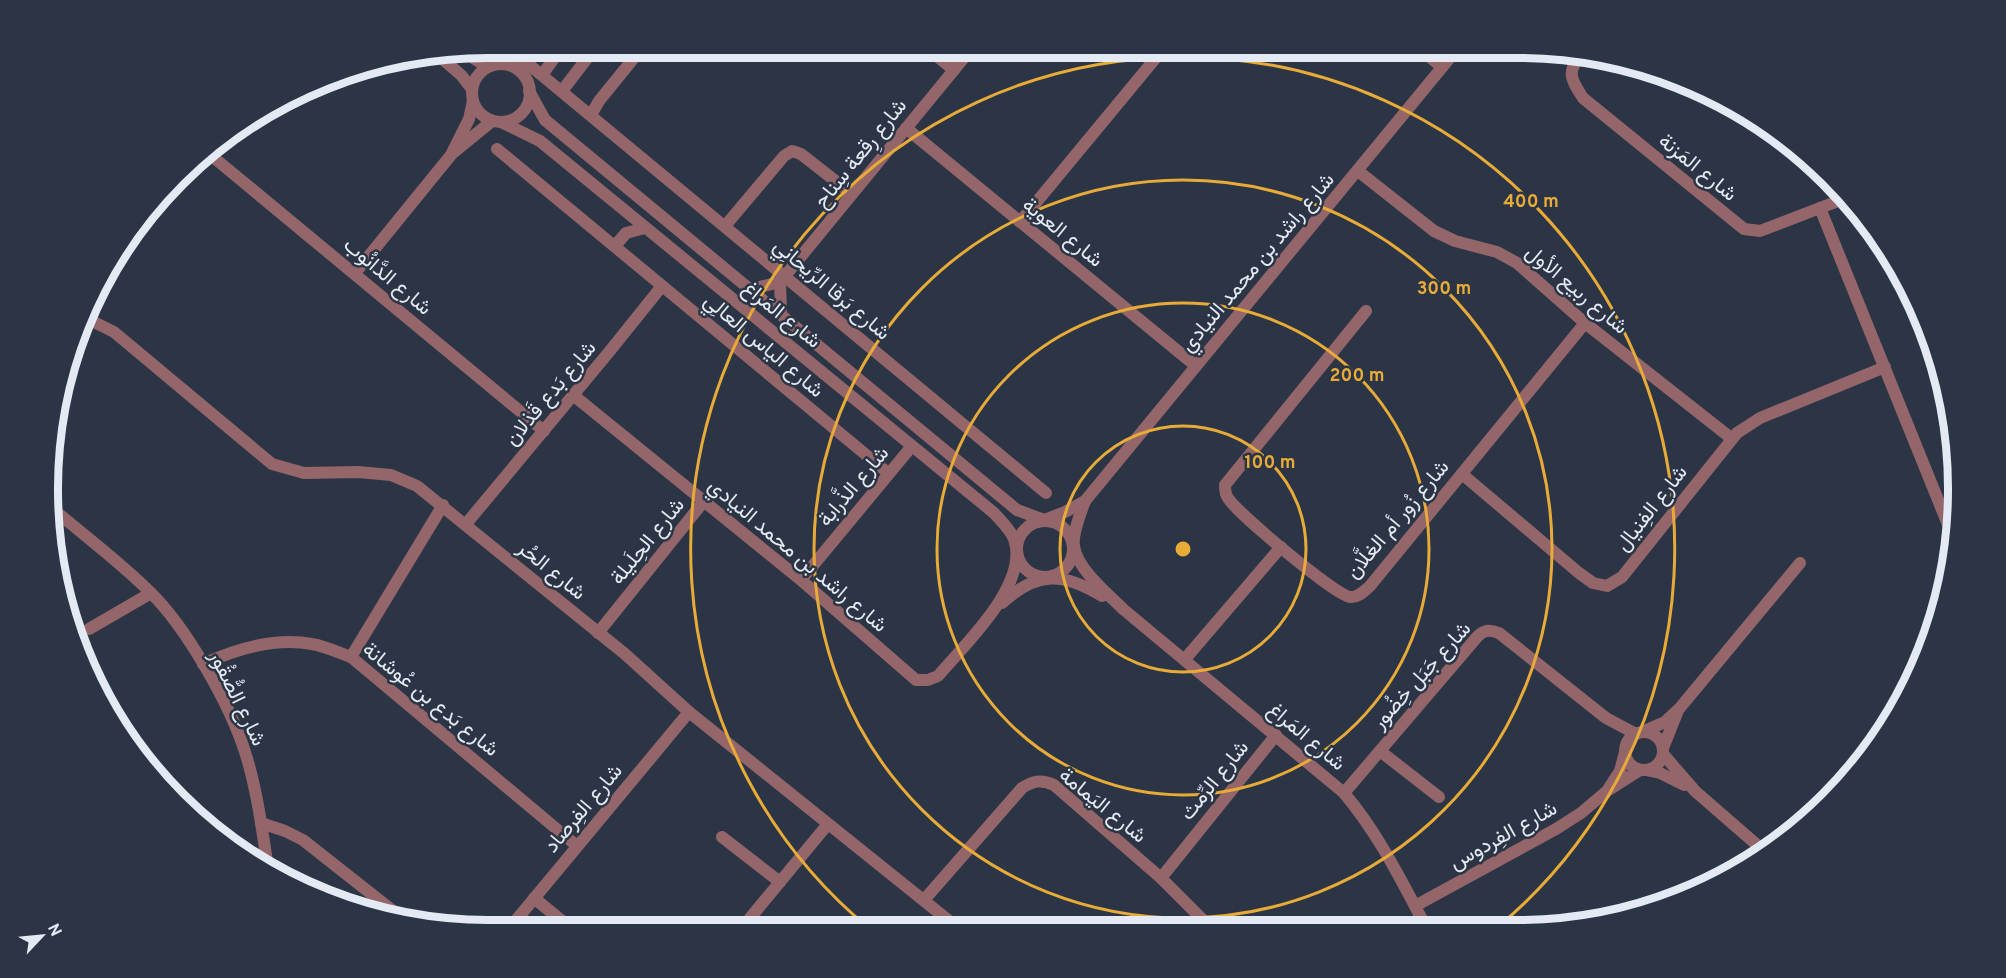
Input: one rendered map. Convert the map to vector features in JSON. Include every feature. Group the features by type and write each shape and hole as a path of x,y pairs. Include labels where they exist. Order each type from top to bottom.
{"street":[{"name":"شارع بَرقا الرِّيحانِي","path":"522,58 725,226 782,279 1047,493"},
{"path":"542,75 554,58"},
{"path":"562,91 587,58"},
{"path":"591,115 599,101 634,58"},
{"path":"939,58 954,70"},
{"name":"شارع رِقعة سِناح","path":"782,279 964,58"},
{"path":"1020,222 1156,58"},
{"path":"1430,58 1442,68"},
{"name":"شارع راشد بن محمد النيادي","path":"1044,520 1085,501 1450,58"},
{"path":"451,155 497,122 519,116 529,100 529,90 522,74 507,65 481,63 474,59"},
{"path":"445,61 461,75 477,110 497,122"},
{"name":"شارع المَزنة","path":"1575,62 1572,66 1572,80 1583,98 1744,229 1760,231 1837,201"},
{"path":"354,273 451,155 469,119 475,80 481,72 498,65"},
{"name":"شارع المَراغ","path":"529,90 545,120 1017,510 1044,520"},
{"name":"شارع المَراغ","path":"497,122 540,141 994,513 1014,538 1017,556"},
{"name":"شارع العوية","path":"906,129 1196,366"},
{"name":"شارع الياس العالِي","path":"497,149 619,241 662,286 888,473"},
{"path":"725,226 784,156 792,151 801,154 852,194"},
{"name":"شارع الدَّانُوب","path":"214,158 544,431"},
{"name":"شارع ربيع الأول","path":"1358,171 1434,231 1455,241 1497,252 1517,263 1586,323 1731,438"},
{"path":"1820,208 1947,521"},
{"path":"619,241 625,220 623,210"},
{"path":"619,241 635,229 645,228"},
{"path":"750,290 782,279 781,313"},
{"name":"شارع بَدع قَذلان","path":"466,524 662,286"},
{"name":"شارع زُور أم الغلَّان","path":"1365,311 1225,485 1228,499 1281,548 1338,592 1351,597 1361,594 1370,586 1586,323"},
{"name":"شارع الحُر","path":"92,321 114,332 272,464 304,473 358,472 391,475 417,486 598,633 689,712 948,920"},
{"name":"شارع الفِنيال","path":"1462,474 1579,573 1593,583 1607,586 1623,577 1731,438 1760,418 1885,366"},
{"name":"شارع راشد بن محمد النيادي","path":"573,395 801,580 916,680 928,680 938,676 990,614 1011,580 1017,556"},
{"name":"شارع الذَّرابة","path":"801,580 912,446"},
{"name":"شارع الحِلَيلة","path":"598,633 704,501"},
{"name":"شارع راشد بن محمد النيادي","path":"1074,546 1085,501"},
{"path":"351,657 443,505"},
{"name":"شارع الصُّقُور","path":"59,514 151,593 177,625 203,664 240,736 246,754 266,857"},
{"path":"1044,520 1064,527 1071,536 1074,546 1073,558 1067,568 1058,575 1046,578 1034,575 1023,568 1017,556 1019,536 1025,528 1034,522 1044,520"},
{"name":"شارع المَراغ","path":"1074,546 1091,577 1123,609 1344,793 1362,814 1377,837 1422,920"},
{"path":"1185,659 1281,548"},
{"path":"1695,791 1660,773 1643,770 1629,763 1625,749 1631,737 1665,722 1679,709 1800,563"},
{"name":"شارع راشد بن محمد النيادي","path":"990,614 1021,587 1046,578"},
{"name":"شارع المَراغ","path":"1046,578 1079,582 1123,609"},
{"path":"90,629 151,593"},
{"name":"شارع جَبَل خِضُور","path":"1344,793 1483,631 1498,633 1606,718 1639,733"},
{"name":"شارع بَدع بن عُوشانة","path":"203,664 242,649 287,642 312,644 351,657 577,846"},
{"path":"1643,770 1657,765 1679,709"},
{"name":"شارع الفِرصاد","path":"516,920 689,712"},
{"name":"شارع جَبَل خِضُور","path":"1606,718 1625,749"},
{"path":"1639,733 1653,734 1661,742 1663,751 1695,791 1758,846"},
{"name":"شارع الرِّمث","path":"1161,878 1276,735"},
{"name":"شارع الفِردوس","path":"1607,791 1620,771 1625,749"},
{"name":"شارع جَبَل خِضُور","path":"1380,751 1439,797"},
{"name":"شارع الفِردوس","path":"1415,906 1556,829 1581,813 1607,791 1643,770"},
{"name":"شارع اليَمامة","path":"924,900 1022,788 1031,782 1045,781 1054,785 1161,878 1203,920"},
{"path":"261,823 303,840 387,907"},
{"path":"748,920 828,824"},
{"path":"722,837 780,882"},
{"path":"534,898 561,920"}]}
